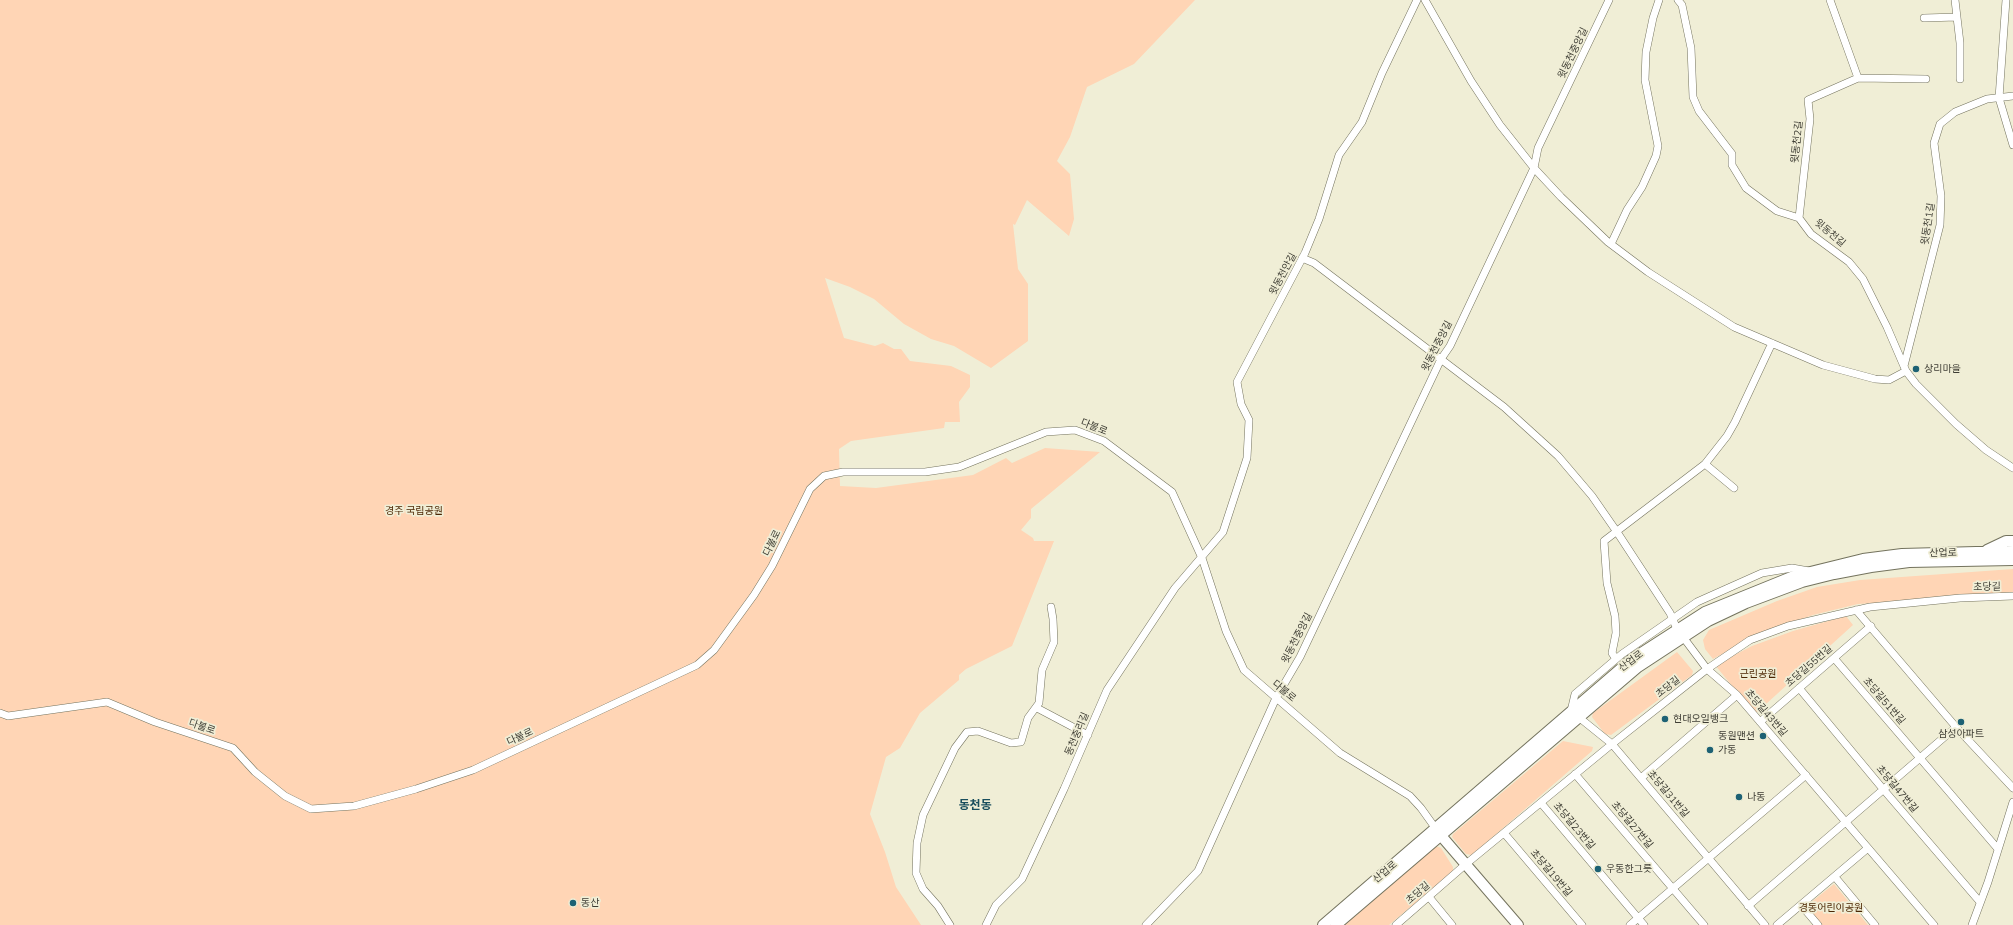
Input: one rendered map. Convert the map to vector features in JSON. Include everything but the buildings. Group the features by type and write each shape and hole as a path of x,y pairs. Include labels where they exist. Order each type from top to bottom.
{"street":[{"name":"윗동천안길","path":"1202,558 1222,532 1247,458 1249,420 1241,404 1237,382 1302,258 1319,219 1339,155 1362,122 1382,73 1417,0"},
{"path":"1425,0 1479,94 1500,125 1534,168 1561,197 1611,244 1648,272 1727,323 1823,365 1875,379 1889,380 1905,368"},
{"name":"윗동천중앙길","path":"1146,925 1198,871 1276,698 1300,657 1441,359 1450,346 1534,168 1538,148 1609,0"},
{"path":"1611,244 1627,210 1642,187 1656,156 1658,146 1645,80 1646,52 1653,18 1659,0"},
{"path":"1678,0 1682,5 1691,48 1693,97 1699,110 1732,154 1732,165 1746,188 1778,211 1799,218"},
{"path":"1830,0 1858,78"},
{"path":"1955,0 1960,43 1960,79"},
{"path":"2006,0 1999,98 2013,145"},
{"path":"1924,18 1956,17"},
{"name":"윗동천2길","path":"1799,218 1810,119 1808,100 1858,78 1926,79"},
{"name":"윗동천1길","path":"1905,368 1940,225 1942,196 1934,151 1940,124 1954,112 1986,99 2013,96"},
{"name":"윗동천길","path":"1799,218 1811,234 1849,262 1863,279 1905,368 1916,384 1956,424 1986,450 2012,465"},
{"name":"초당길43번길","path":"1302,258 1314,263 1504,407 1558,456 1592,496 1617,532 1680,632 1707,669 1737,695 1934,925"},
{"path":"1616,659 1612,653 1616,633 1615,616 1607,583 1604,542 1705,464 1727,436 1735,422 1772,343"},
{"name":"다불로","path":"0,713 8,716 107,702 155,722 233,748 261,777 285,796 311,809 354,806 416,789 473,770 697,665 714,650 754,595 772,566 810,489 824,476 844,472 925,472 959,467 1046,432 1075,430 1104,441 1172,492 1202,558 1226,631 1244,670 1340,754 1410,796 1421,808 1438,832"},
{"path":"1705,464 1734,488"},
{"path":"1983,552 2006,542 2013,541"},
{"name":"산업로","path":"1680,632 1705,612 1794,576 1812,571 1863,559 1902,554 2013,551"},
{"name":"동천중리길","path":"986,925 996,905 1022,879 1064,789 1107,690 1175,588 1202,558"},
{"name":"산업로","path":"1336,925 1438,832 1574,714 1632,659 1680,632 1708,621 1746,602 1802,582 1834,574 1909,562 2013,560"},
{"path":"1574,714 1575,694 1616,659 1672,618 1697,602 1762,573 1792,568 1812,571"},
{"name":"초당길","path":"1396,925 1429,898 1466,864 1612,744 1707,669 1750,640 1788,626 1870,607 1960,598 2013,596"},
{"path":"950,925 938,906 923,889 916,872 917,843 923,816 955,748 968,732 978,730 1002,740 1019,744 1028,718 1037,708 1041,696 1042,670 1054,642 1051,607"},
{"path":"1856,610 1956,727 2013,788"},
{"name":"초당길55번길","path":"1760,722 1871,626"},
{"name":"초당길51번길","path":"1834,658 1998,849"},
{"name":"초당길47번길","path":"1800,688 1883,789 1980,902"},
{"path":"1641,778 1737,695"},
{"path":"1037,708 1088,735"},
{"name":"초당길31번길","path":"1574,714 1612,744 1765,925"},
{"path":"1748,906 1956,727"},
{"name":"초당길27번길","path":"1575,774 1704,925"},
{"path":"1630,925 1806,775"},
{"path":"1972,925 2013,802"},
{"name":"초당길23번길","path":"1541,803 1644,925"},
{"path":"1438,832 1518,925"},
{"name":"산업로","path":"1323,925 1438,832"},
{"name":"초당길19번길","path":"1504,834 1582,925"},
{"path":"1777,925 1868,848"},
{"path":"1835,877 1875,925"},
{"path":"1429,898 1452,925"},
{"path":"1801,905 1818,925"}],"green space":[{"name":"경주 국립공원","path":"0,0 1195,0 1134,64 1087,87 1070,137 1057,161 1070,174 1074,219 1069,236 1027,200 1015,225 1013,224 1018,269 1028,284 1028,341 991,368 954,346 931,339 904,324 874,299 850,287 825,278 844,338 875,346 883,343 894,349 901,349 910,361 951,366 970,375 970,387 959,402 960,422 945,422 944,428 851,441 839,449 840,486 876,488 973,475 1006,458 1012,463 1045,448 1100,452 1031,509 1031,518 1021,530 1033,538 1034,541 1054,541 1012,646 966,669 959,675 959,680 920,713 900,748 886,757 870,814 885,852 896,887 921,925 0,925"},
{"path":"2013,569 2013,595 1858,604 1813,615 1759,634 1713,659 1705,649 1703,640 1709,630 1777,601 1817,587 1860,580"},
{"name":"근린공원","path":"1846,616 1853,625 1755,714 1715,665 1752,646 1793,631"},
{"path":"1677,652 1693,671 1692,675 1611,735 1605,734 1592,717 1593,713"},
{"path":"1563,741 1593,747 1592,751 1472,855 1466,854 1452,837 1453,834"},
{"path":"1436,846 1441,848 1453,867 1453,871 1389,925 1344,925"},
{"name":"경동어린이공원","path":"1834,884 1868,925 1820,925 1805,907"}],"place":[{"name":"상리마을","path":"1916,369"},
{"name":"현대오일뱅크","path":"1665,719"},
{"name":"삼성아파트","path":"1961,722"},
{"name":"동원맨션","path":"1763,736"},
{"name":"가동","path":"1710,750"},
{"name":"나동","path":"1739,797"},
{"name":"우동한그릇","path":"1598,869"},
{"name":"동산","path":"573,903"}],"district":[{"name":"동천동","path":"975,805"}]}
